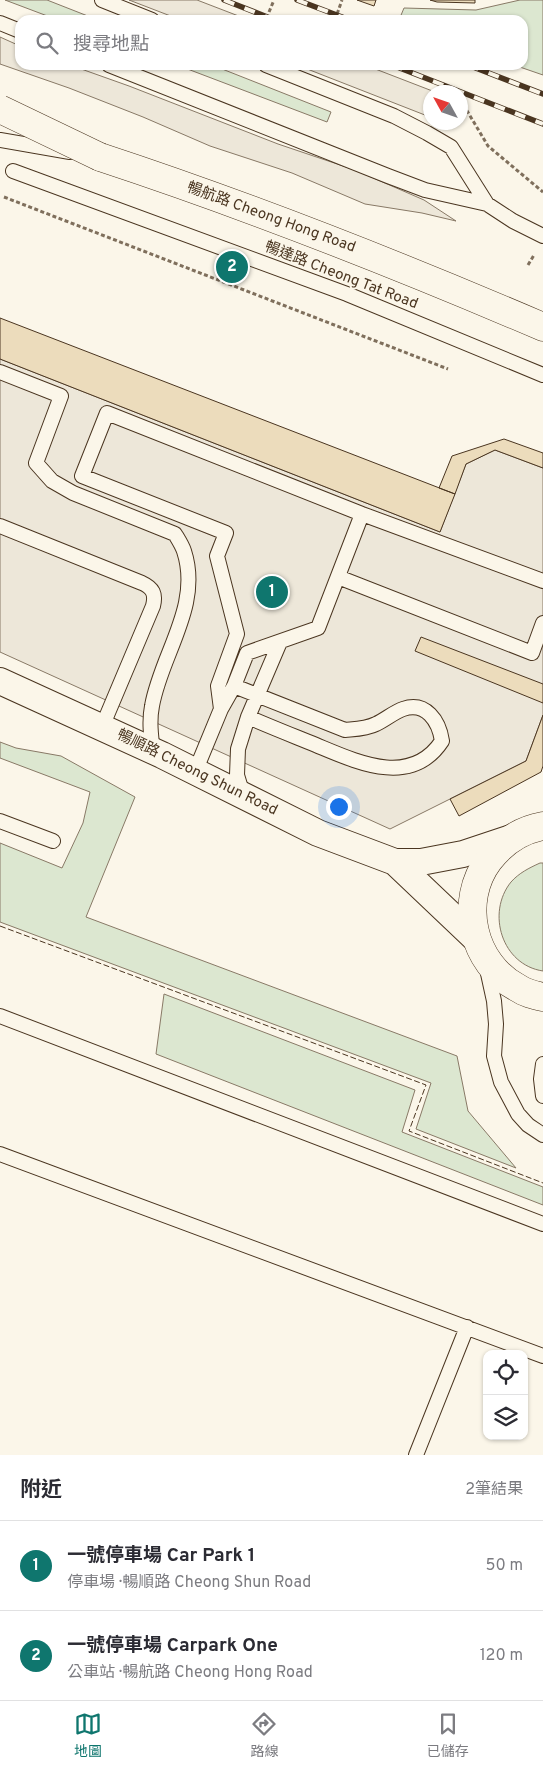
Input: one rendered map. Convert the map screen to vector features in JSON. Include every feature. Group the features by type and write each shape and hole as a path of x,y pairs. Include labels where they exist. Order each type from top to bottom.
{"street":[{"name":"暢航路 Cheong Hong Road","path":"0,109 100,157 192,187 308,230 430,278 543,327"},
{"name":"暢順路 Cheong Shun Road","path":"0,681 102,727 318,833 395,862 422,862 463,854 533,827"},
{"path":"533,827 497,850 484,866 476,885 472,903 472,922 480,948 494,970 518,989 543,997"},
{"name":"暢順路 Cheong Shun Road","path":"395,862 480,948"}],"lane":[{"path":"102,0 140,15"},
{"path":"0,23 15,29"},
{"path":"122,70 425,190 488,204 513,221 543,236"},
{"path":"279,70 394,116 428,132 451,148 488,204"},
{"path":"0,140 100,157"},
{"name":"暢達路 Cheong Tat Road","path":"13,171 347,294 543,375"},
{"path":"0,372 61,396 36,463 52,481 73,493 175,534 184,551 188,574 188,593 184,616 157,683 150,730 153,752"},
{"path":"221,709 218,686 238,634 217,556 226,533 82,476 107,413 362,514 543,581"},
{"path":"195,772 247,653 318,628 362,514"},
{"path":"0,526 149,586 154,592 153,606 102,727"},
{"path":"338,577 532,654 543,623"},
{"path":"243,796 237,775 238,749 248,717 280,642"},
{"path":"234,686 346,730 361,730 402,709 413,707 425,709 435,719 441,732 442,741 435,752 416,762 406,766 384,768 354,760 248,717"},
{"path":"0,821 53,841"},
{"path":"480,948 494,1001 496,1024 494,1056 500,1082 518,1114 528,1125 543,1135"},
{"path":"0,1016 543,1224"},
{"path":"543,1064 541,1079 543,1096"},
{"path":"0,1154 543,1356"},
{"path":"416,1455 467,1327"}],"path":[{"path":"270,12 274,0"},
{"path":"337,15 342,0"},
{"path":"468,112 488,146 543,192"},
{"path":"4,197 448,369"}],"green space":[{"path":"5,0 47,0 85,15 45,15"},
{"path":"520,0 543,0 543,75 528,70 528,15 401,15 404,8 476,10"},
{"path":"190,70 225,70 331,112 327,122"},
{"path":"0,742 16,748 61,756 135,797 86,917 457,1056 468,1111 516,1168 416,1129 431,1083 0,922 0,843 62,868 83,823 90,792 0,758"},
{"path":"543,863 543,971 529,967 517,959 508,948 502,936 499,922 504,894 511,882 524,871"},
{"path":"164,994 415,1090 402,1132 543,1187 543,1205 156,1054"}],"shaded area":[{"path":"129,0 197,0 236,15 168,15"},
{"path":"0,37 15,44 15,69 0,64"},
{"path":"17,70 84,70 278,144 355,170 424,200 456,221 422,213 365,204 292,173 210,146 69,88"},
{"path":"310,70 378,70 423,87 423,114"},
{"path":"0,359 440,532 466,464 495,450 543,468 543,715 526,761 390,829 0,652"}],"building":[{"path":"357,0 376,0 374,6"},
{"path":"430,0 475,0 475,3 437,2"},
{"path":"0,318 455,494 440,532 0,359"},
{"path":"504,439 543,453 543,468 495,450 466,464 455,494 439,488 452,456"},
{"path":"421,637 543,684 543,703 415,651"},
{"path":"543,715 543,766 541,772 459,816 450,799 526,761"}],"railway":[{"path":"224,0 262,15"},
{"path":"297,0 337,15"},
{"path":"405,70 543,124"},
{"path":"481,70 543,94"}],"fence":[{"path":"0,926 426,1085 409,1131 543,1183"}],"place":[{"name":"一號停車場 Carpark One","path":"232,267"},
{"name":"一號停車場 Car Park 1","path":"272,592"}]}
